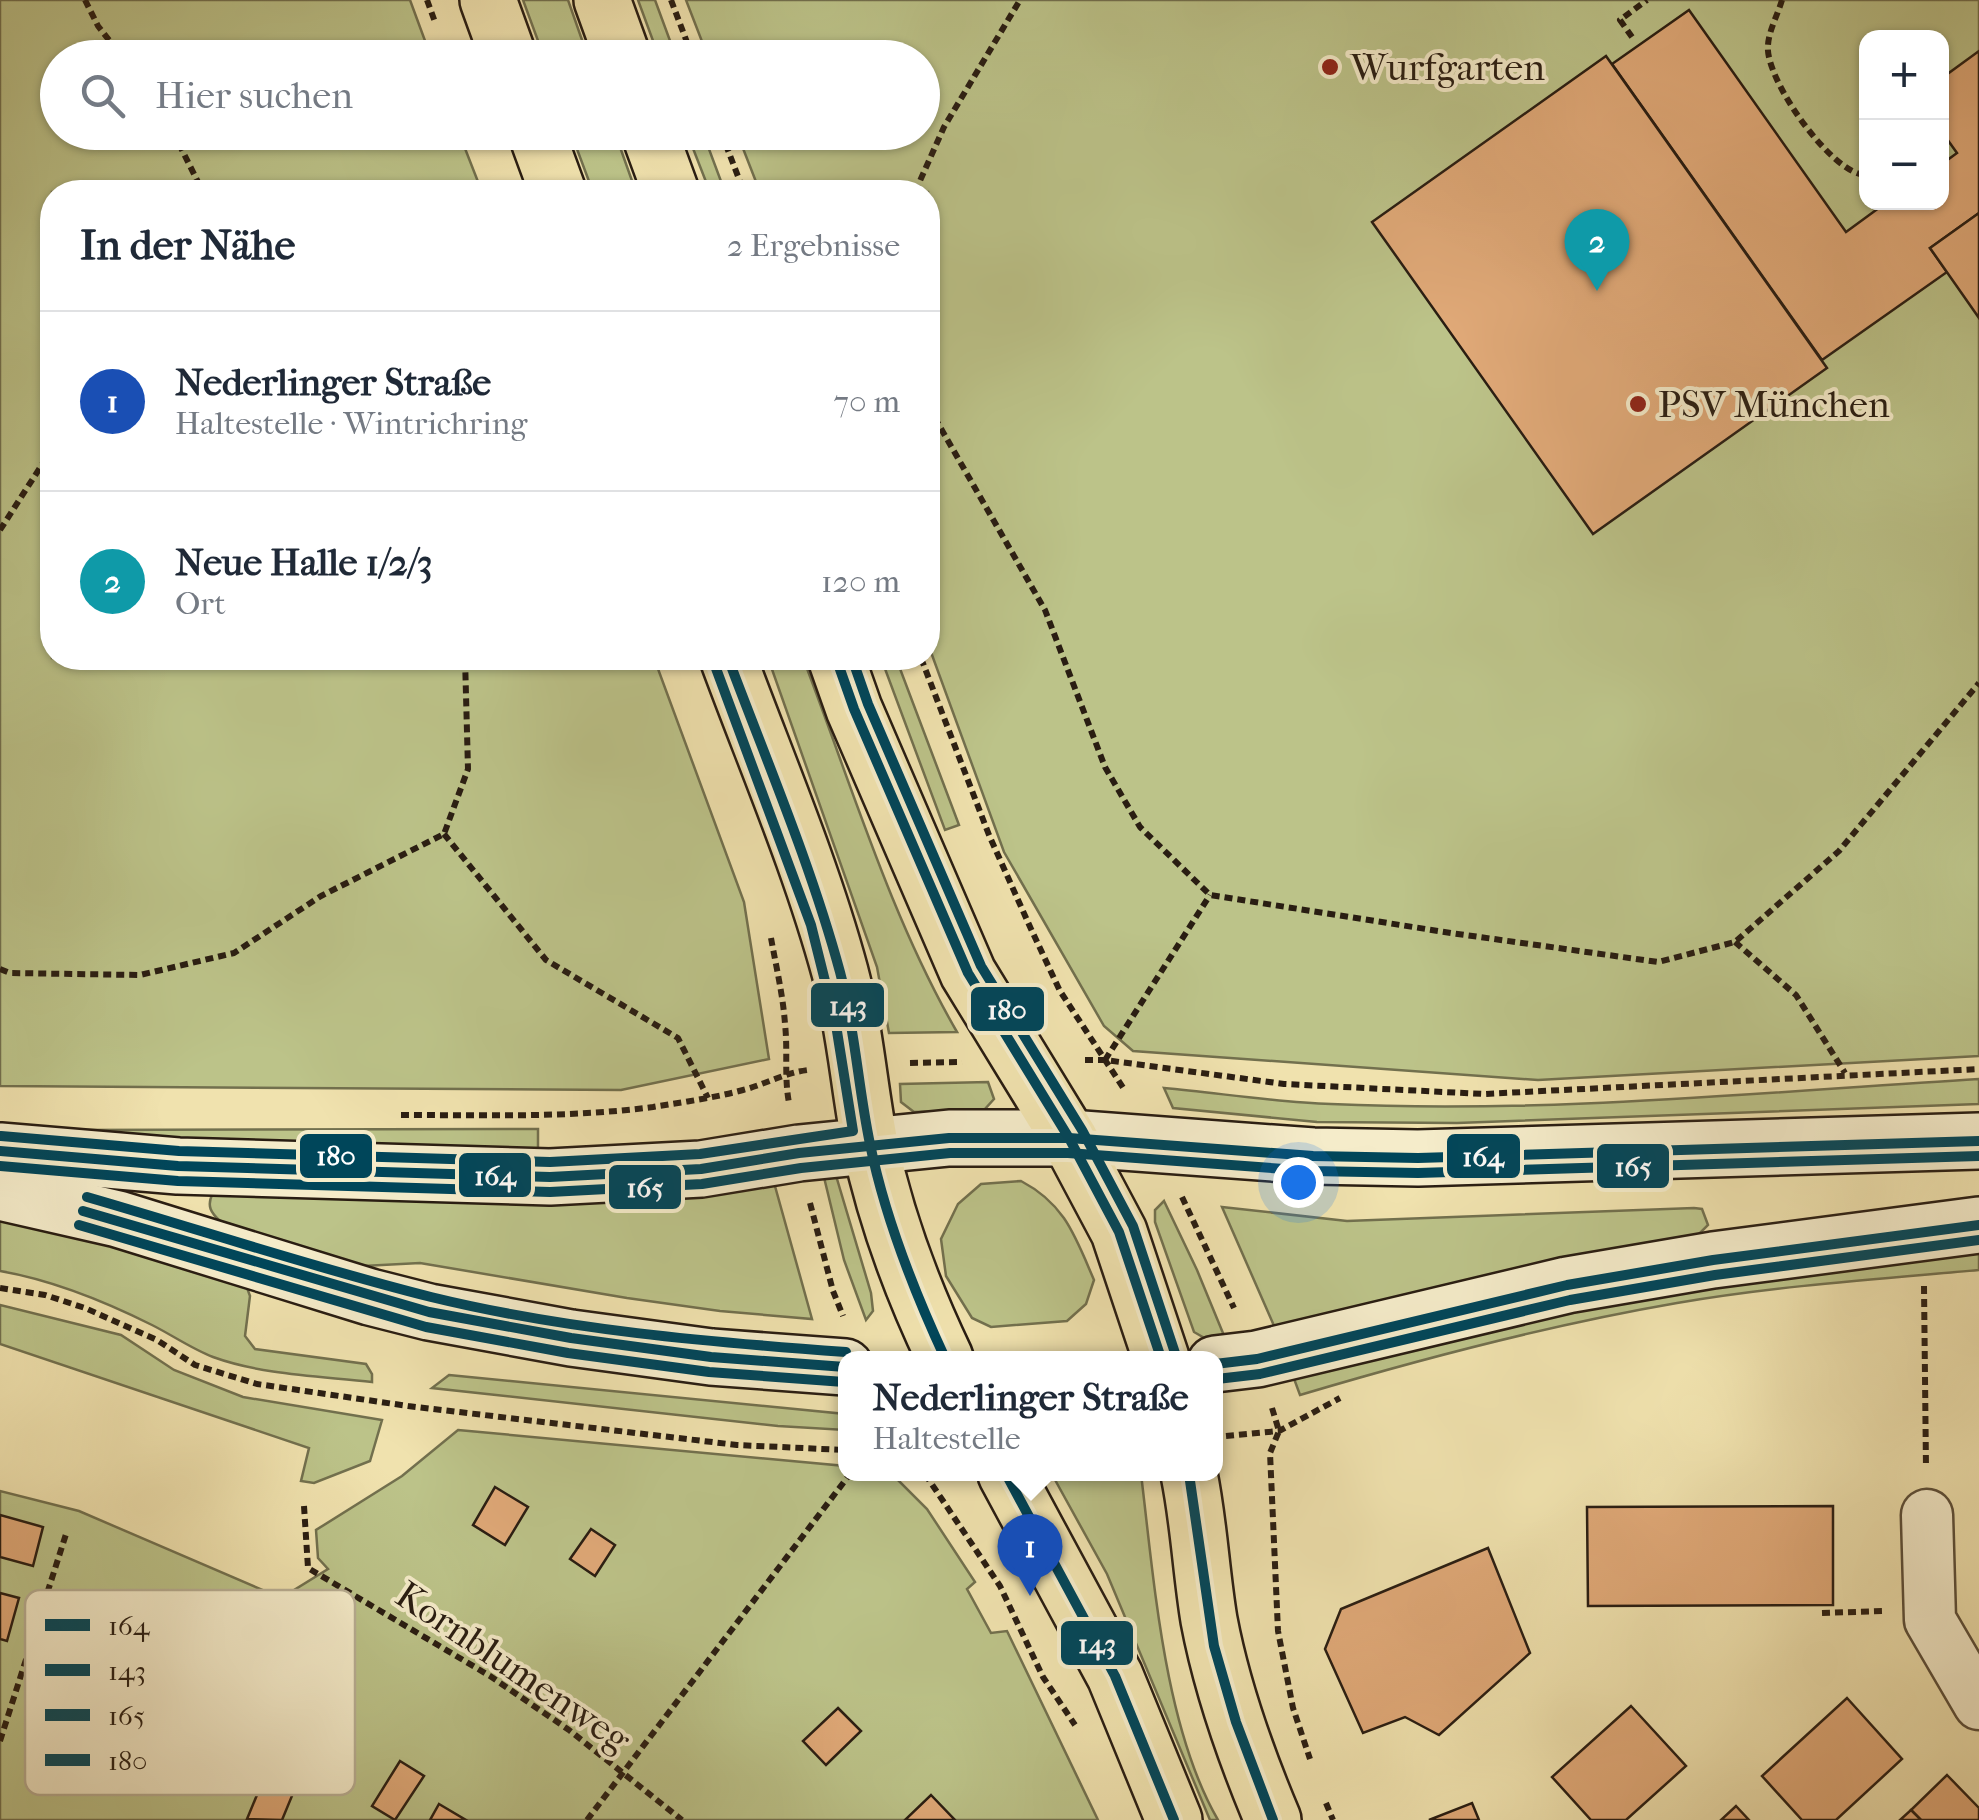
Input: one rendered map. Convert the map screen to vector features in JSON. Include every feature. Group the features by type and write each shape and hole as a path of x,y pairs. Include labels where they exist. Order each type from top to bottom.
{"main road":[{"path":"488,0 502,40"},
{"path":"602,0 616,40"},
{"path":"543,150 554,180"},
{"path":"655,150 666,180"},
{"path":"732,670 825,921 841,976 870,1144 892,1234 912,1290 941,1351"},
{"path":"841,670 946,930 992,1016 1069,1138 1119,1232 1159,1351"},
{"path":"0,1151 178,1166 550,1178 701,1169 799,1152 949,1138 1069,1138 1313,1156 1418,1158 1979,1141"},
{"path":"0,1192 118,1219 370,1297 571,1338 693,1354 846,1346"},
{"path":"1236,1362 1567,1285 1713,1260 1979,1225"},
{"path":"1010,1481 1115,1676 1174,1820"},
{"path":"1191,1481 1210,1621 1226,1690 1273,1820"}],"street":[{"path":"1927,1515 1930,1620 1979,1704"}],"path":[{"path":"85,0 109,40"},
{"path":"671,0 685,40"},
{"path":"940,135 1020,0"},
{"path":"1632,37 1620,20 1647,0"},
{"path":"1782,0 1767,46 1776,82 1810,132 1859,176"},
{"path":"182,150 197,180"},
{"path":"728,150 739,180"},
{"path":"919,180 933,150"},
{"path":"940,427 1045,610 1105,767 1140,826 1210,895 1658,962 1736,942 1840,851 1979,682"},
{"path":"0,530 40,468"},
{"path":"0,969 10,974 140,976 234,953 320,896 444,834 468,769 464,670"},
{"path":"926,670 989,835 1060,991 1158,1144 1236,1362 1279,1431"},
{"path":"444,834 546,960 678,1038 708,1098"},
{"path":"1105,1060 1210,895"},
{"path":"770,936 785,1022 788,1059 783,1074 846,1346"},
{"path":"1736,942 1796,995 1845,1074"},
{"path":"1048,996 1060,991"},
{"path":"390,1115 540,1114 648,1107 738,1092 770,1083 783,1074 858,1064 1105,1060 1284,1084 1484,1094 1979,1069"},
{"path":"738,1092 742,1106"},
{"path":"1906,1287 1942,1283"},
{"path":"1924,1284 1927,1515"},
{"path":"0,1288 45,1295 85,1308 158,1340 195,1365 257,1384 737,1445 838,1450"},
{"path":"1223,1435 1279,1431 1340,1398 1359,1393"},
{"path":"1279,1431 1270,1452 1278,1631 1293,1708 1314,1770"},
{"path":"587,1820 845,1481"},
{"path":"930,1481 1000,1586 1043,1677 1078,1731"},
{"name":"Kornblumenweg","path":"304,1506 308,1568 345,1590"},
{"path":"48,1590 67,1531"},
{"name":"Kornblumenweg","path":"355,1596 490,1676 682,1820"},
{"path":"0,1741 25,1663"},
{"path":"1319,1785 1333,1820"}],"green space":[{"path":"0,0 410,0 425,40 40,40 40,150 466,150 477,180 40,180 40,670 658,670 744,902 769,1059 621,1090 0,1086"},
{"path":"523,0 568,0 582,40 538,40"},
{"path":"638,0 655,0 670,40 653,40"},
{"path":"686,0 1979,0 1979,1056 1538,1080 1133,1051 1104,1026 1004,852 938,670 940,180 755,180 744,150 940,150 940,40 701,40"},
{"path":"577,150 621,150 632,180 589,180"},
{"path":"694,150 709,150 721,180 705,180"},
{"path":"772,670 807,670 891,896 957,1032 889,1033 877,967"},
{"path":"885,670 901,670 959,825 945,830"},
{"path":"1979,1079 1979,1104 1457,1123 1317,1122 1173,1108 1164,1088 1310,1103 1493,1106"},
{"path":"988,1082 994,1099 984,1110 914,1112 901,1102 900,1084"},
{"path":"538,1129 538,1152 256,1149 70,1130"},
{"path":"822,1169 837,1179 871,1293 873,1311 866,1320 844,1260"},
{"path":"773,1179 812,1319 627,1298 420,1263 363,1266 221,1222 210,1206 213,1193"},
{"path":"1021,1181 1048,1200 1067,1223 1094,1280 1086,1304 1067,1321 991,1327 972,1318 946,1276 941,1239 958,1204 981,1184"},
{"path":"1164,1201 1225,1338 1208,1340 1194,1332 1155,1222 1155,1210"},
{"path":"0,1207 246,1285 250,1296 245,1336 255,1349 366,1364 372,1382 232,1363 205,1354 97,1300 0,1271"},
{"path":"1222,1207 1347,1221 1694,1208 1702,1209 1708,1225 1695,1238 1275,1328"},
{"path":"1979,1253 1979,1270 1677,1303 1487,1343 1300,1395 1293,1376 1684,1286"},
{"path":"0,1305 121,1335 174,1370 243,1397 382,1420 370,1461 314,1483 301,1481 309,1448 0,1344"},
{"path":"449,1375 838,1413 838,1430 778,1426 432,1388"},
{"path":"458,1430 838,1465 838,1481 899,1481 927,1509 975,1582 967,1589 991,1633 1007,1631 1098,1820 0,1820 0,1491 79,1511 262,1590 25,1590 25,1795 355,1795 355,1590 294,1590 328,1569 318,1558 316,1530 402,1476"},
{"path":"1056,1481 1142,1481 1173,1697 1200,1783 1218,1820 1210,1820 1107,1574"}],"building":[{"path":"1689,10 1846,232 1876,210 1949,210 1949,159 1957,153 1949,142 1949,73 1979,51 1979,213 1930,248 1947,272 1822,360 1612,64"},
{"path":"1606,56 1827,368 1593,534 1372,222"},
{"path":"1979,213 1979,318 1930,248"},
{"path":"495,1487 528,1507 505,1545 473,1525"},
{"path":"1833,1506 1833,1605 1588,1606 1587,1507"},
{"path":"0,1515 43,1527 33,1566 0,1557"},
{"path":"591,1529 615,1545 595,1576 570,1559"},
{"path":"1488,1548 1530,1653 1439,1735 1405,1717 1363,1733 1325,1649 1341,1609"},
{"path":"0,1593 19,1598 7,1641 0,1639"},
{"path":"1847,1698 1902,1759 1836,1820 1802,1820 1762,1776"},
{"path":"1631,1706 1686,1766 1626,1820 1591,1820 1552,1777"},
{"path":"838,1708 861,1731 826,1765 803,1741"},
{"path":"400,1761 424,1776 395,1820 372,1806"},
{"path":"1947,1775 1979,1808 1979,1820 1921,1820 1911,1810"},
{"path":"257,1795 292,1795 282,1820 247,1819"},
{"path":"931,1795 955,1820 905,1820"},
{"path":"1472,1803 1479,1820 1429,1820"},
{"path":"439,1804 466,1820 430,1820"},
{"path":"1736,1806 1749,1820 1721,1820"},
{"path":"1911,1810 1921,1820 1900,1820"}],"transit line":[{"name":"180","path":"1,1136 179,1151 550,1162 700,1154 853,1131 836,1025 811,925 717,670"},
{"name":"143","path":"733,670 816,892 845,993 876,1172 911,1279 942,1351"},
{"name":"143","path":"840,670 968,973 1069,1138 1119,1232 1159,1351"},
{"name":"180","path":"856,670 981,966 1082,1130 1133,1226 1174,1351"},
{"name":"164","path":"0,1151 178,1166 550,1177 701,1169 799,1153 949,1138 1069,1138 1313,1156 1418,1158 1979,1141"},
{"name":"165","path":"0,1166 178,1181 550,1192 702,1184 801,1168 950,1153 1068,1153 1312,1171 1418,1173 1979,1156"},
{"name":"180","path":"87,1197 344,1274 482,1308 637,1333 838,1351"},
{"name":"164","path":"83,1211 429,1312 571,1338 711,1357 838,1366"},
{"name":"165","path":"79,1225 426,1327 568,1353 709,1372 838,1382"},
{"name":"164","path":"1223,1363 1257,1359 1567,1285 1713,1260 1979,1225"},
{"name":"165","path":"1223,1378 1260,1374 1570,1300 1715,1275 1979,1240"},
{"name":"143","path":"1010,1481 1115,1676 1174,1820"},
{"name":"143","path":"1190,1481 1214,1646 1236,1722 1273,1820"}],"place":[{"name":"Wurfgarten","path":"1330,67"},
{"name":"Neue Halle 1/2/3","path":"1597,291"},
{"name":"PSV München","path":"1638,404"},
{"name":"Nederlinger Straße","path":"1030,1596"}]}
